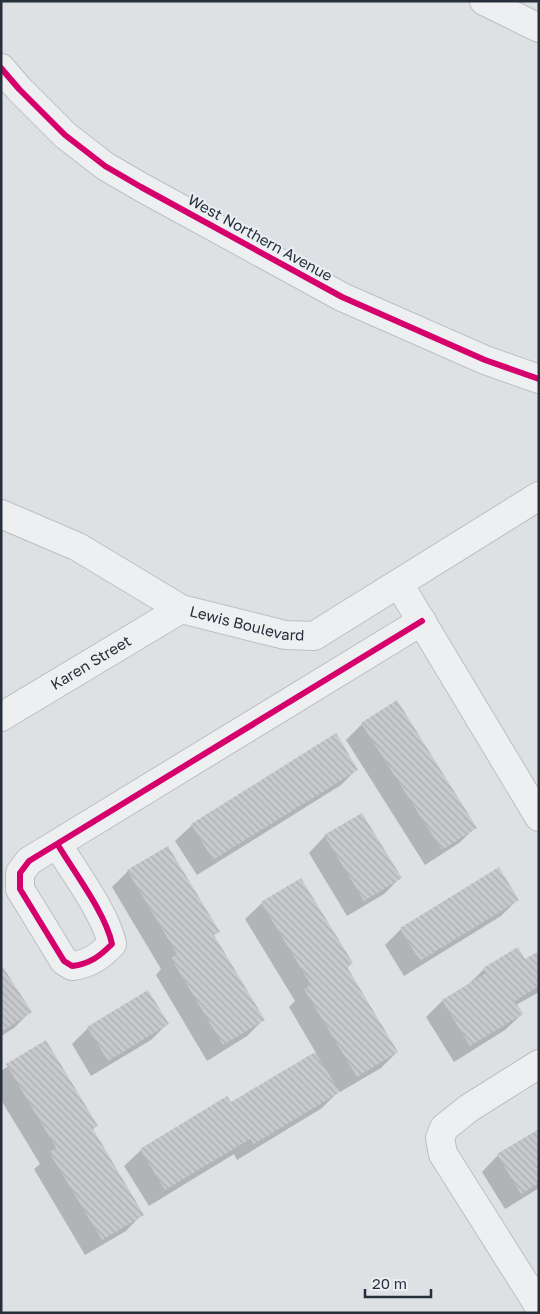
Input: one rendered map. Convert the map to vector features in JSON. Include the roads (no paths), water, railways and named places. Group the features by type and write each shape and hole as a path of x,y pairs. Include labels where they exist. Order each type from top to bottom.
{"street":[{"path":"484,1 539,28"},
{"name":"West Northern Avenue","path":"1,68 65,135 112,170 342,297 485,360 539,380"},
{"name":"Lewis Boulevard","path":"1,514 78,547 181,609 286,635 314,636 539,496"},
{"path":"399,584 539,817"},
{"name":"Karen Street","path":"1,717 181,609"},
{"path":"58,845 110,933 112,944 102,955 85,965 72,966 64,961 20,889 20,873 29,862 422,621"},
{"path":"539,1064 469,1108 444,1128 440,1138 443,1154 539,1306"}]}
